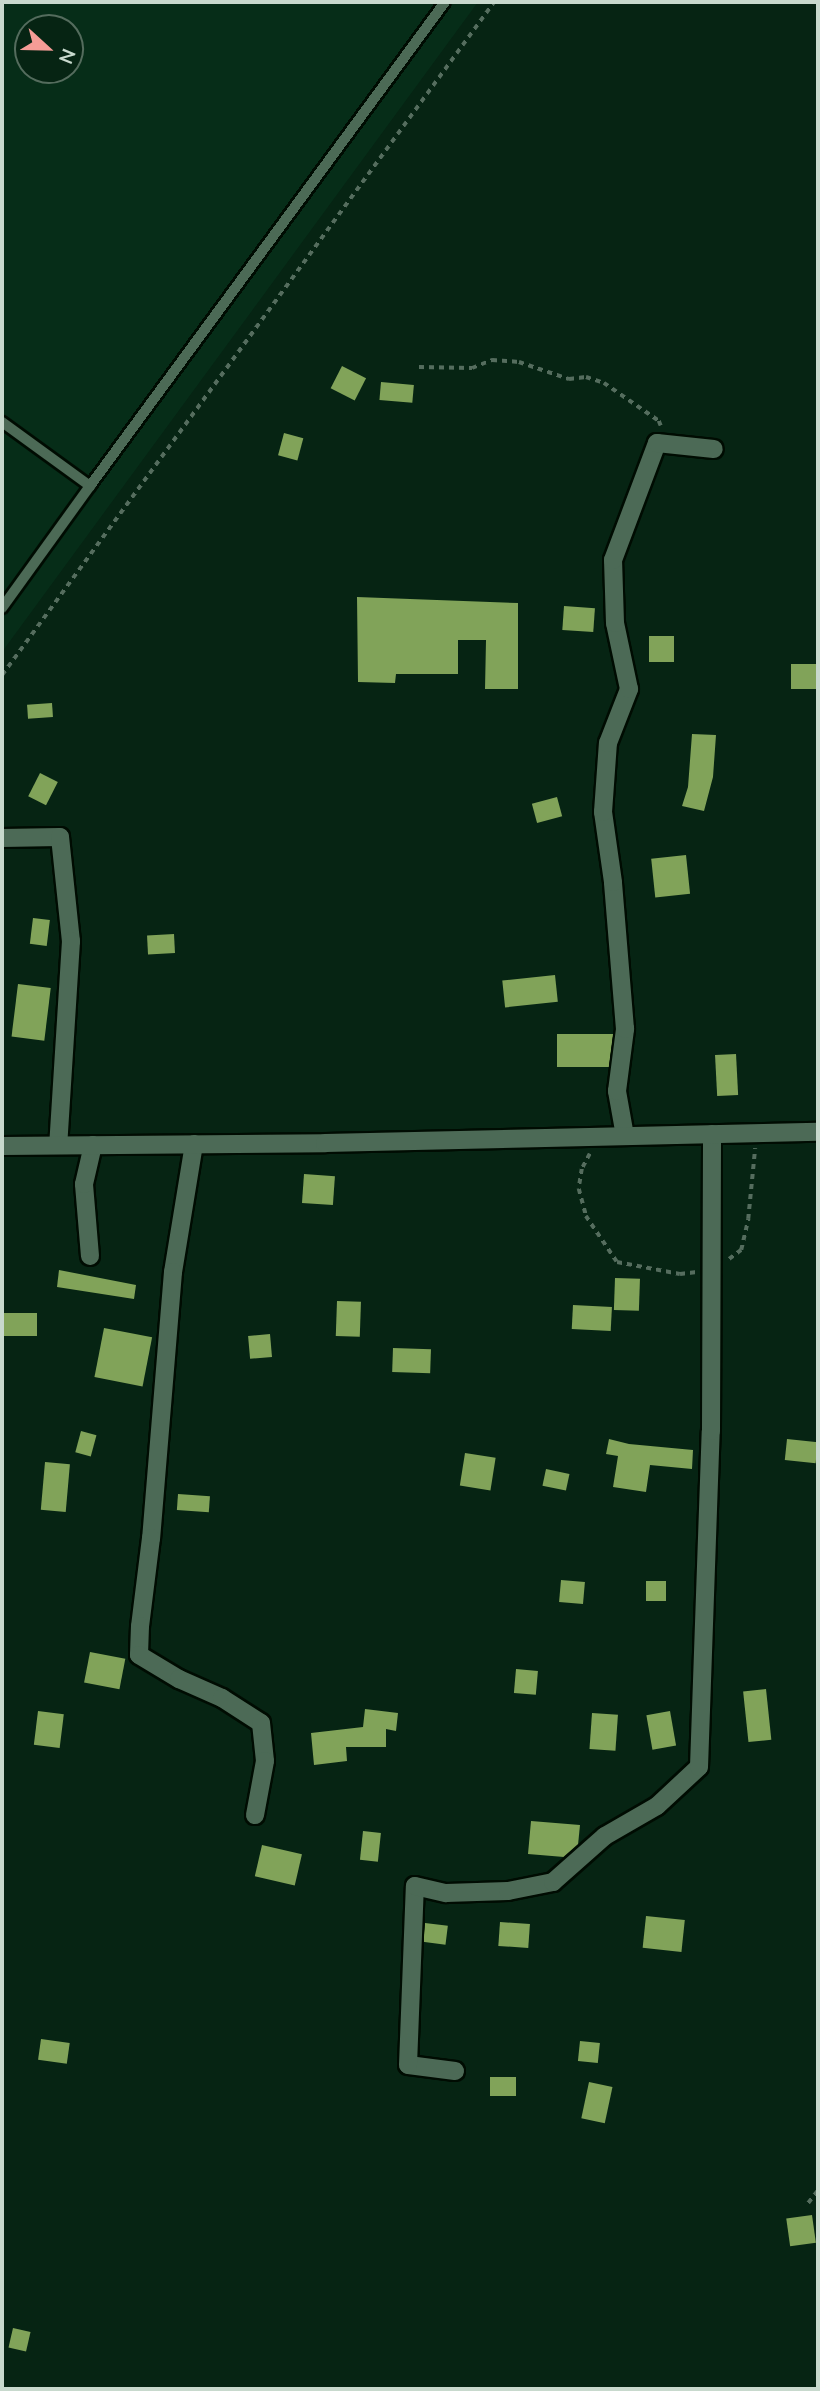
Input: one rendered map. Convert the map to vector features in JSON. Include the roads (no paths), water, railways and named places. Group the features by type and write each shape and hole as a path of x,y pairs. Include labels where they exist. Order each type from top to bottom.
{"street":[{"path":"625,1136 617,1091 625,1028 613,883 603,812 608,743 629,689 615,623 613,560 657,443 713,449"},
{"path":"2,838 60,837 71,941 58,1145"},
{"path":"2,1146 818,1132"},
{"path":"455,2071 408,2065 415,1886 446,1893 508,1891 553,1882 605,1836 657,1806 699,1767 711,1431 712,1134"},
{"path":"194,1144 173,1272 151,1538 139,1626 139,1655 157,1667 239,1707 261,1723 265,1761 255,1815"},
{"path":"90,1256 84,1184 93,1145"}],"lane":[{"path":"2,608 445,2"},
{"path":"2,422 90,486"}]}
